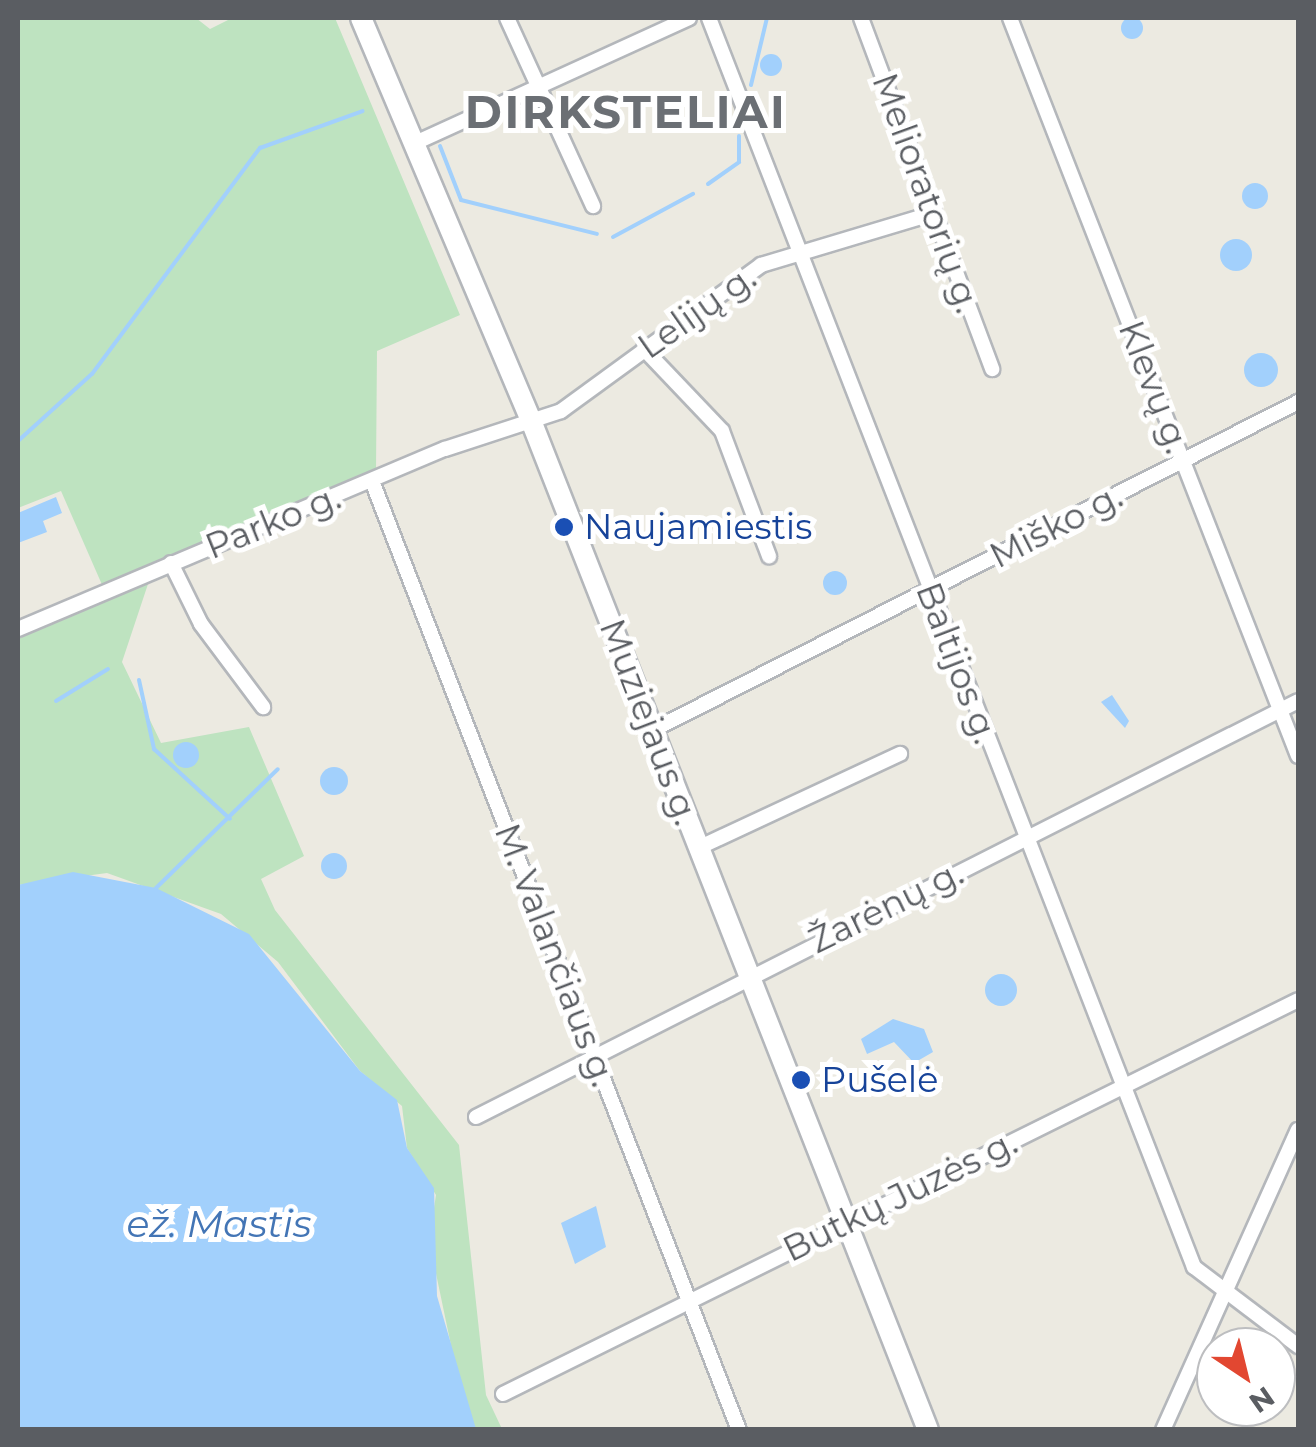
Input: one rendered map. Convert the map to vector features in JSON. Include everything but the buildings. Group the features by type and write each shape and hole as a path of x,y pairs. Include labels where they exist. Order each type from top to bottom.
{"main road":[{"name":"Muziejaus g.","path":"361,18 530,418 928,1430"}],"street":[{"path":"508,18 593,206"},
{"path":"414,143 689,18"},
{"name":"Baltijos g.","path":"709,18 1194,1267 1298,1346"},
{"name":"Melioratorių g.","path":"861,18 992,369"},
{"name":"Klevų g.","path":"1010,18 1298,756"},
{"name":"Lelijų g.","path":"530,418 561,411 733,282 803,253 934,213"},
{"path":"644,349 722,431 769,556"},
{"name":"Miško g.","path":"653,730 1298,402"},
{"name":"Parko g.","path":"18,629 530,418"},
{"name":"M. Valančiaus g.","path":"372,481 739,1430"},
{"path":"171,564 201,624 263,708"},
{"name":"Žarėnų g.","path":"476,1116 750,973 1025,840 1298,701"},
{"path":"698,848 900,754"},
{"name":"Butkų Juzės g.","path":"503,1394 1298,1000"},
{"path":"1163,1430 1295,1148 1298,1130"}],"green space":[{"path":"18,18 196,18 210,29 232,18 335,18 460,315 377,351 376,471 103,587 61,491 18,508"},
{"path":"149,581 122,662 161,743 249,727 304,856 261,879 275,910 459,1145 486,1395 502,1429 476,1429 462,1398 429,1240 436,1195 407,1148 402,1106 360,1071 278,962 221,914 107,873 18,885 18,639"}],"water":[{"path":"1132,17 1140,20 1140,36 1132,39 1124,36 1121,28 1124,20"},
{"path":"771,54 779,57 779,73 771,76 763,73 760,65 763,57"},
{"path":"1255,183 1264,187 1268,196 1264,205 1255,209 1246,205 1242,196 1246,187"},
{"path":"1236,239 1247,244 1252,255 1247,266 1236,271 1225,266 1220,255 1225,244"},
{"path":"1261,353 1273,358 1278,370 1273,382 1261,387 1249,382 1244,370 1249,358"},
{"path":"56,497 62,513 43,521 47,532 18,543 18,513"},
{"path":"835,571 847,583 835,595 823,583"},
{"path":"1112,695 1129,721 1125,728 1101,702"},
{"path":"186,742 195,746 199,755 195,764 186,768 177,764 173,755 177,746"},
{"path":"334,767 344,771 348,781 344,791 334,795 324,791 320,781 324,771"},
{"path":"334,853 343,857 347,866 343,875 334,879 325,875 321,866 325,857"},
{"name":"ež. Mastis","path":"73,872 156,888 249,934 360,1071 397,1100 407,1148 434,1188 437,1296 476,1429 18,1429 18,885"},
{"path":"1001,974 1012,979 1017,990 1012,1001 1001,1006 990,1001 985,990 990,979"},
{"path":"893,1019 924,1029 933,1052 914,1063 894,1042 867,1054 861,1039"},
{"path":"596,1206 606,1247 575,1264 561,1223"}],"waterway":[{"path":"751,85 767,18"},
{"path":"18,441 92,374 260,148 363,111"},
{"path":"708,184 739,162 739,136"},
{"path":"440,146 461,200 597,234"},
{"path":"613,237 693,194"},
{"path":"56,701 108,669"},
{"path":"139,680 154,749 230,819"},
{"path":"156,888 278,769"}],"place":[{"name":"Naujamiestis","path":"564,527"},
{"name":"Pušelė","path":"801,1080"}],"district":[{"name":"DIRKSTELIAI","path":"626,112"}]}
